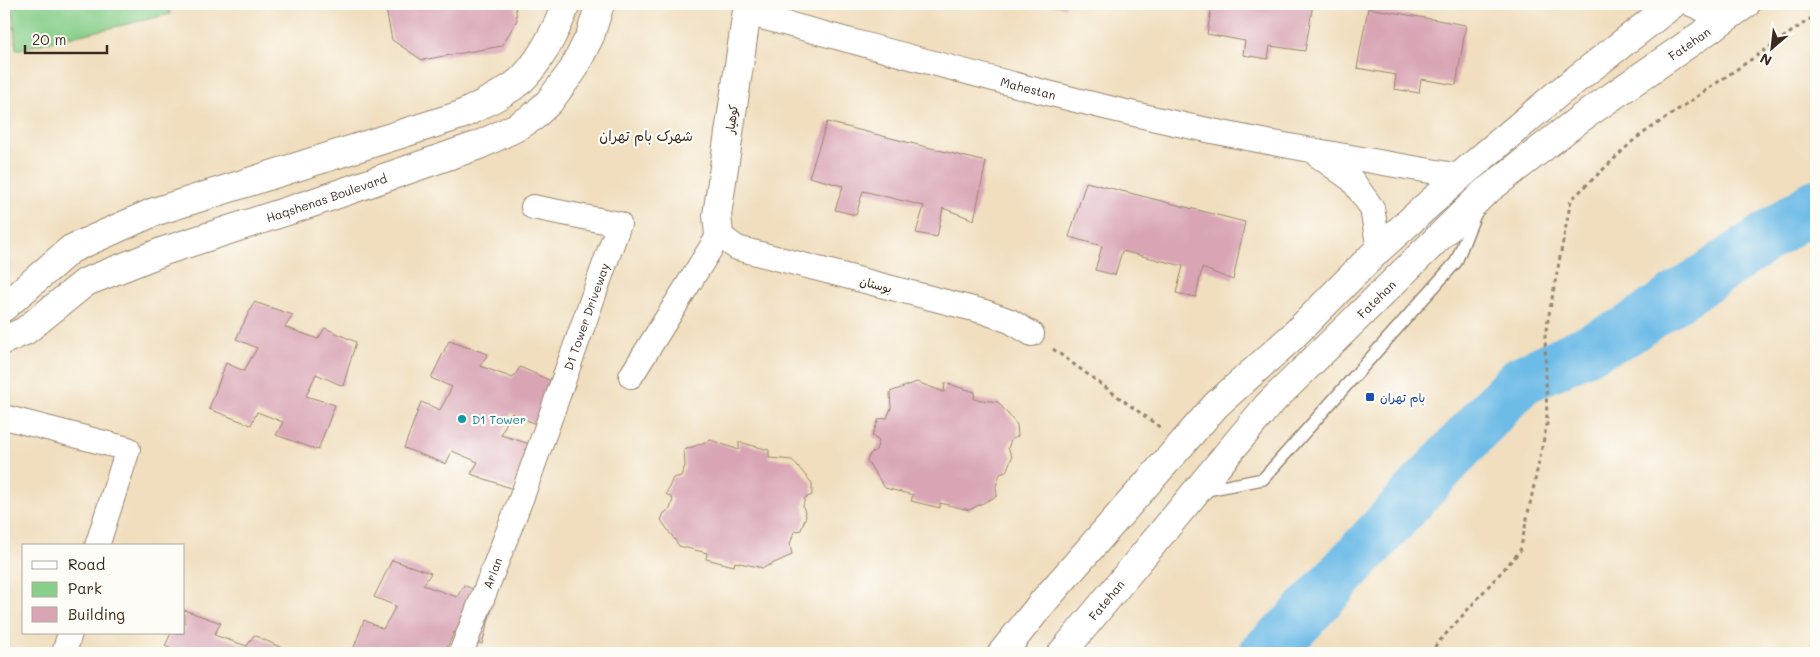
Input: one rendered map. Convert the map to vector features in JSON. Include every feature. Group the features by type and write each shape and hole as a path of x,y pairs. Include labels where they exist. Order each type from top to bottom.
{"street":[{"path":"4,307 71,250 154,212 461,115 490,100 517,84 540,57 559,23 566,4"},
{"name":"Haqshenas Boulevard","path":"4,340 25,331 86,282 164,251 312,203 479,145 515,128 533,117 548,102 573,70 590,36 600,4"},
{"path":"1002,653 1043,602 1216,405 1292,337 1379,249 1460,176 1556,95 1673,4"},
{"path":"1690,4 1734,11"},
{"name":"Mahestan","path":"747,8 1005,82 1191,127 1314,152 1460,176"},
{"name":"کوهیار","path":"719,235 717,215 747,8"},
{"name":"Fatehan","path":"1062,653 1268,406 1484,194 1581,118 1734,11"},
{"name":"Mahestan","path":"1314,152 1352,180 1372,208 1379,249"},
{"name":"D1 Tower Driveway","path":"524,492 619,224 533,207"},
{"path":"631,376 719,235"},
{"name":"بوستان","path":"719,235 737,248 985,312 1010,321 1032,334"},
{"path":"4,417 128,449 99,544"},
{"name":"Arian","path":"461,653 524,492"},
{"path":"64,653 70,634"}],"lane":[{"path":"1195,493 1263,479 1456,262 1484,194"}],"path":[{"path":"1429,653 1520,551 1548,424 1545,335 1571,200 1636,139 1816,15"},
{"path":"1032,334 1182,443"}],"green space":[{"path":"12,4 167,4 170,14 16,50"}],"building":[{"path":"385,4 515,4 517,20 502,46 422,60 392,40"},
{"path":"1047,4 1066,4 1065,8"},
{"path":"1212,4 1313,4 1305,51 1270,46 1268,59 1243,55 1245,41 1207,34"},
{"path":"1368,8 1466,25 1456,85 1421,79 1419,93 1394,89 1396,75 1357,68"},
{"path":"827,122 986,162 974,220 943,208 937,237 916,233 924,206 863,191 856,215 835,210 843,186 809,177"},
{"path":"1086,182 1245,222 1233,280 1202,268 1196,297 1176,293 1183,266 1122,251 1115,275 1095,270 1102,246 1069,237"},
{"path":"254,302 293,315 285,327 318,339 325,328 356,342 343,386 316,374 306,396 335,405 318,450 276,435 283,422 257,412 251,425 209,409 226,363 244,371 257,348 236,339"},
{"name":"D1 Tower","path":"449,341 488,354 480,366 513,378 520,367 551,381 538,425 511,413 501,435 530,444 513,489 471,474 478,462 452,451 446,464 404,448 421,402 440,410 452,387 431,378"},
{"path":"917,382 944,392 945,383 975,392 974,399 998,402 1017,425 1018,436 1011,440 1008,448 1012,457 1006,472 1000,474 996,486 997,496 969,510 940,503 940,508 911,501 913,495 885,488 867,461 870,454 876,450 879,441 872,436 879,419 887,418 891,408 890,392"},
{"path":"711,440 739,450 739,442 769,450 769,458 792,460 812,483 812,495 805,498 803,506 806,516 801,530 794,532 790,544 792,555 763,568 735,562 734,566 706,559 707,553 679,546 661,520 664,513 670,509 673,499 666,494 673,478 681,476 685,466 684,450"},
{"path":"392,560 431,573 423,585 457,597 464,585 494,600 482,644 454,632 445,653 352,653 364,620 383,629 396,606 374,597"},
{"path":"185,610 221,623 214,635 247,646 254,635 284,649 283,653 181,653 165,646 171,634 185,634"}],"waterway":[{"path":"1264,653 1296,624 1520,381 1625,332 1816,204"}],"place":[{"name":"بام تهران","path":"1370,397"},
{"name":"D1 Tower","path":"462,419"}],"district":[{"name":"شهرک بام تهران","path":"646,135"}]}
